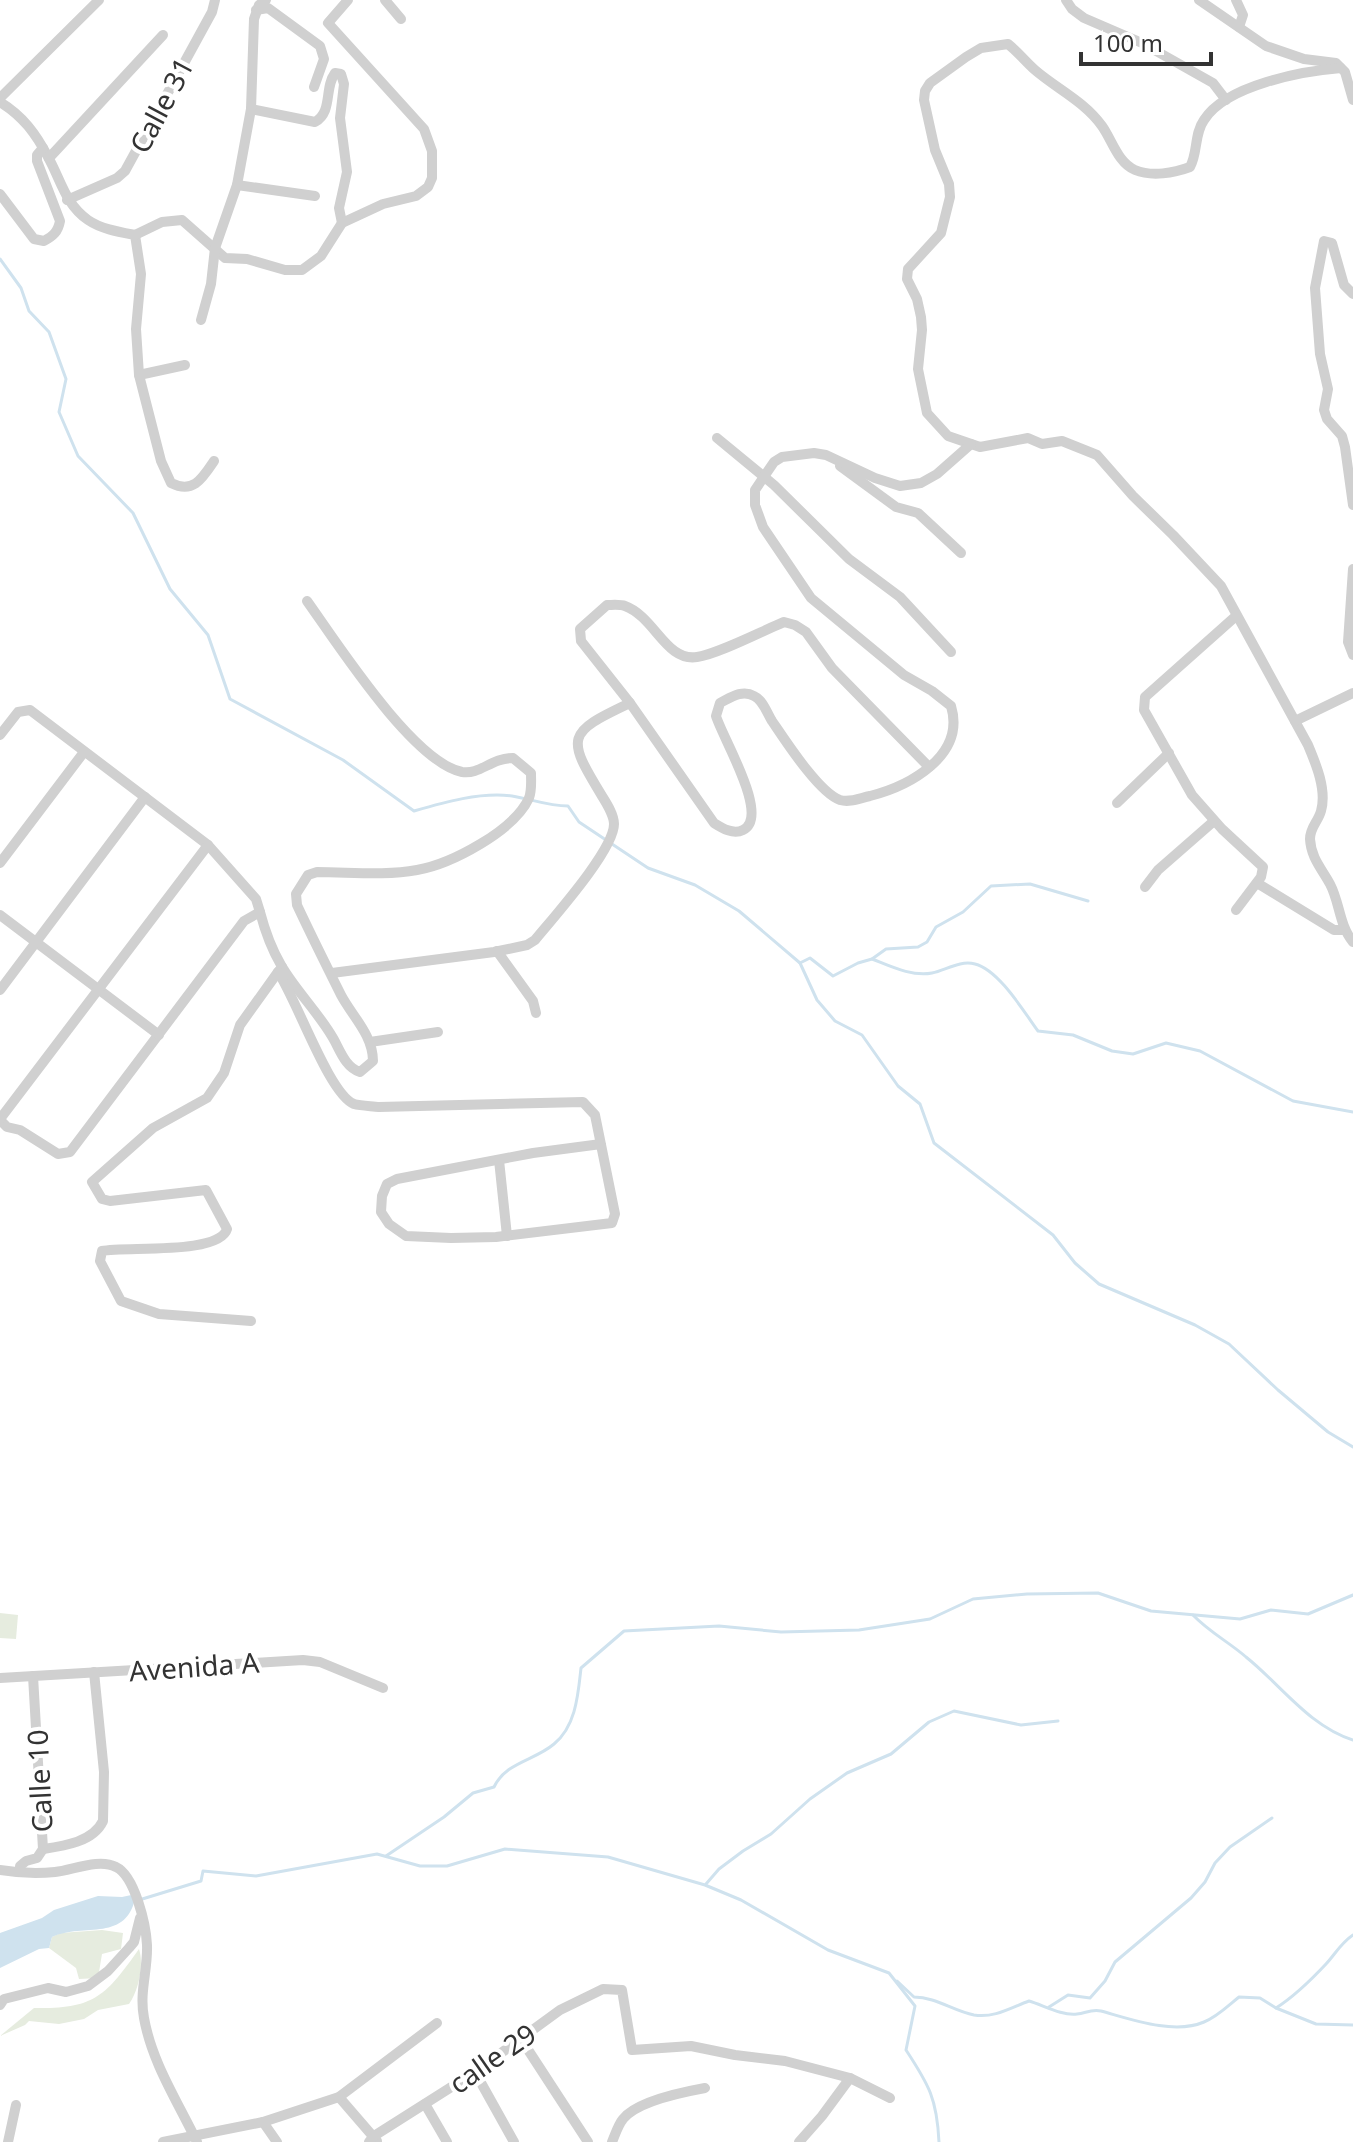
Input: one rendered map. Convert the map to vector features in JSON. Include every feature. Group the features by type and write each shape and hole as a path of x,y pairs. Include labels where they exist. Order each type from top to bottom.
{"street":[{"path":"99,0 0,100 19,113 43,148 67,200 96,225 135,235 162,222 182,220 225,258 247,259 285,270 302,270 321,256 342,223 383,204 416,196 428,187 432,178 432,151 424,129 328,23 348,0"},
{"name":"Calle 31","path":"67,200 117,178 125,171 212,12 215,0"},
{"path":"201,320 211,284 215,248 237,185 251,109 254,19 256,10 266,0"},
{"path":"385,0 401,19"},
{"path":"1066,0 1084,18 1142,43 1213,83 1226,100"},
{"path":"1199,0 1266,46 1304,59 1336,63 1345,72 1353,100"},
{"path":"1236,0 1243,15 1239,27"},
{"path":"256,10 268,8 320,46 324,59 314,87"},
{"path":"49,158 163,35"},
{"path":"1341,68 1321,69 1283,78 1226,100 1210,111 1201,123 1190,167 1175,173 1147,173 1133,170 1123,161 1102,126 1088,110 1035,70 1008,44 981,48 930,83 925,91 924,100 935,150 949,184 950,197 941,233 908,269 907,279 917,299 921,317 918,369 927,413 948,436 980,447 1028,438 1042,444 1062,441 1097,455 1221,586 1317,766 1322,807 1312,826 1311,845 1316,863 1331,885 1345,930 1353,942"},
{"path":"251,109 315,122 324,114 331,79 335,73 341,74 344,84 340,118 347,172 339,208 342,223"},
{"path":"0,194 34,239 44,241 52,236 60,221 37,161 37,155 43,148"},
{"path":"237,185 315,196"},
{"path":"135,235 141,274 136,329 139,375 161,461 171,483 185,488 201,482 214,461"},
{"path":"1353,294 1344,285 1332,243 1324,241 1315,288 1320,354 1328,389 1324,410 1327,419 1342,436 1353,505"},
{"path":"139,375 185,365"},
{"path":"717,438 763,476 849,559 900,597 951,652"},
{"path":"929,767 832,668 806,632 795,625 784,622 699,657 681,657 671,650 650,621 624,606 607,605 580,629 581,641 630,703 714,823 730,831 739,832 747,828 752,815 748,791 716,716 720,703 736,694 755,696 761,702 830,796 848,802 915,779 929,767 943,751 950,739 954,722 951,706 904,675 811,598 763,527 755,505 755,490 774,462 782,457 814,453 826,455 900,486 921,483 937,474 971,444"},
{"path":"826,455 896,507 918,513 961,553"},
{"path":"1353,569 1348,642 1353,655"},
{"path":"280,969 323,1022 354,1071 360,1072 373,1061 370,1042 342,996 297,905 296,894 308,875 317,872 416,871 449,862 498,831 526,802 531,773 513,758 498,758 474,773 462,772 437,761 385,705 307,601"},
{"path":"1236,616 1145,697 1144,710 1192,795 1214,821 1263,867 1261,877 1236,910"},
{"path":"1295,721 1353,693"},
{"path":"332,973 497,951 527,945 535,940 605,850 614,821 579,758 577,748 581,733 587,725 630,703"},
{"path":"0,735 18,712 30,710 208,845 256,899 280,969 330,1080 341,1095 354,1104 379,1107 583,1102 595,1115 601,1144 615,1214 612,1223 507,1236 406,1236 389,1224 381,1212 387,1184 397,1179 601,1144"},
{"path":"0,863 84,752"},
{"path":"1117,803 1169,753"},
{"path":"0,990 145,797"},
{"path":"1145,887 1158,870 1214,821"},
{"path":"208,845 0,1120 7,1127 20,1130 58,1154 70,1152 244,921 260,912"},
{"path":"1257,883 1334,930 1345,930"},
{"path":"0,915 159,1035"},
{"path":"497,951 533,1001 536,1013"},
{"path":"251,1321 159,1314 118,1299 100,1261 102,1251 193,1245 219,1240 225,1236 227,1229 206,1190 110,1201 102,1199 92,1182 157,1125 207,1098 224,1073 240,1025 280,969"},
{"path":"370,1042 438,1032"},
{"path":"499,1160 507,1236"},
{"name":"Avenida A","path":"0,1678 303,1660 320,1662 383,1688"},
{"path":"43,1849 80,1840 100,1828 103,1821 104,1772 94,1672"},
{"name":"Calle 10","path":"20,1872 20,1866 41,1856 43,1849 33,1676"},
{"path":"0,1870 55,1872 107,1864 118,1867 126,1875 135,1892 147,1943 141,1995 144,2020 169,2090 196,2138"},
{"path":"0,2005 4,1999 48,1988 66,1992 88,1986 134,1942 140,1911"},
{"name":"calle 29","path":"374,2140 560,2010 603,1989 622,1990 632,2050 691,2046 785,2061 850,2078"},
{"path":"163,2142 196,2138 263,2122 339,2097 437,2023"},
{"path":"521,2039 588,2142"},
{"path":"475,2072 514,2142"},
{"path":"799,2142 850,2078 890,2098"},
{"path":"612,2142 623,2119 632,2110 705,2088"},
{"path":"339,2097 374,2140"},
{"path":"425,2104 447,2142"},
{"path":"8,2142 16,2105"},
{"path":"263,2122 277,2142"}],"shaded area":[{"path":"0,1613 18,1615 16,1639 0,1638"},
{"path":"102,1930 123,1933 121,1949 102,1954 98,1978 79,1979 76,1968 49,1948 52,1937 60,1933"},
{"path":"139,1949 140,1977 129,2004 98,2010 84,2019 59,2024 29,2021 0,2036 34,2008 71,2006 96,1997 117,1979"}],"water":[{"path":"136,1894 131,1910 124,1920 114,1926 52,1937 49,1948 39,1949 0,1968 0,1933 42,1918 54,1910 98,1896"}],"waterway":[{"path":"0,259 21,288 29,311 49,332 66,379 59,412 78,456 133,513 170,589 208,635 230,699 343,760 414,811 488,795 568,806 579,822 648,868 695,885 739,911 800,963 817,1000 835,1021 862,1035 898,1086 920,1104 934,1143 1053,1235 1075,1263 1099,1284 1195,1325 1229,1344 1328,1432 1353,1447"},
{"path":"800,963 810,958 833,976 872,959 886,949 918,947 927,942 936,927 963,912 991,886 1030,884 1088,901"},
{"path":"872,959 917,973 932,973 964,963 975,964 1002,983 1038,1031 1073,1035 1112,1051 1133,1054 1166,1043 1200,1051 1293,1101 1353,1112"},
{"path":"386,1856 444,1817 473,1793 494,1787 506,1772 554,1744 571,1719 581,1668 624,1631 719,1626 781,1632 859,1630 930,1619 973,1599 1027,1594 1098,1593 1151,1611 1240,1619 1271,1610 1308,1614 1353,1595"},
{"path":"1193,1615 1259,1668 1309,1715 1337,1734 1353,1740"},
{"path":"706,1884 719,1869 771,1834 810,1799 847,1773 891,1754 929,1722 954,1711 1021,1725 1058,1721"},
{"path":"1049,2007 1068,1995 1090,1998 1105,1981 1115,1962 1191,1898 1230,1847 1272,1818"},
{"path":"139,1900 201,1881 203,1871 256,1876 377,1854 420,1866 447,1866 505,1849 608,1857 705,1885 741,1900 828,1950 889,1973 915,2006 906,2050 930,2093 939,2142"},
{"path":"1276,2008 1309,1982 1353,1935"},
{"path":"897,1981 914,1997 982,2016 1029,2001 1065,2013 1097,2011 1179,2027 1209,2020 1239,1997 1260,1998 1316,2024 1353,2025"}]}
